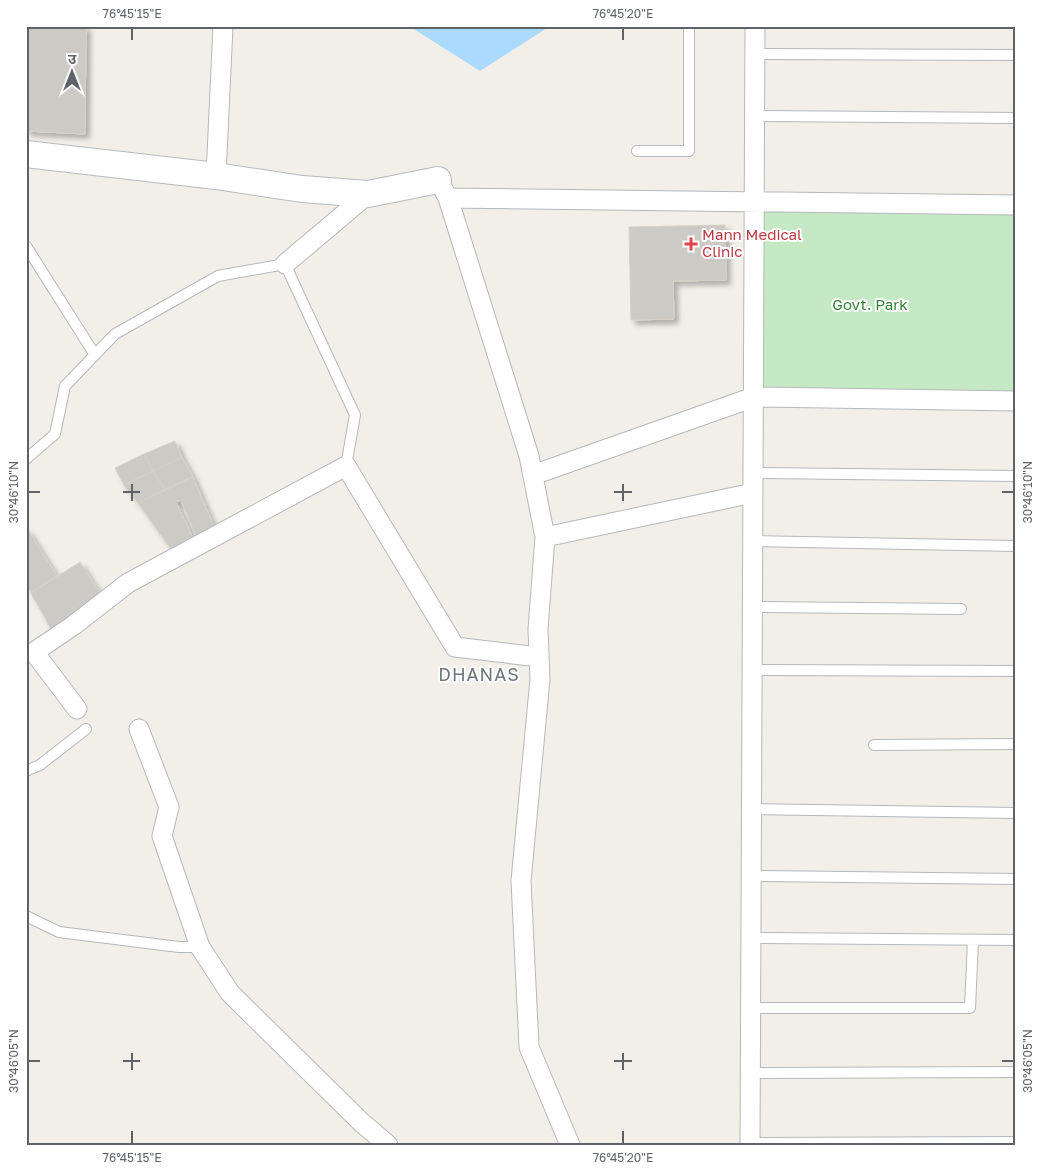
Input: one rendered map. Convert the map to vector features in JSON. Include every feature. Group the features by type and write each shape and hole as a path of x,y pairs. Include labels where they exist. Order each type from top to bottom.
{"street":[{"path":"216,176 223,26"},
{"path":"750,1144 755,26"},
{"path":"26,154 216,176 302,189 368,194 443,189 754,201 1016,204"},
{"path":"443,189 529,456 545,537 538,630 540,679 521,881 529,1046 570,1145"},
{"path":"285,264 368,194"},
{"path":"532,475 754,397 1016,401"},
{"path":"77,708 34,652 74,625 128,583 346,466 455,648 539,657"},
{"path":"545,537 753,493"},
{"path":"139,729 169,807 162,836 200,947 230,993 361,1122 388,1145"}],"lane":[{"path":"637,151 689,151 689,26"},
{"path":"755,54 1016,55"},
{"path":"755,116 1016,118"},
{"path":"26,246 95,355"},
{"path":"26,459 55,434 65,386 115,334 218,276 285,264 355,415 346,466"},
{"path":"753,472 1016,476"},
{"path":"753,541 1016,546"},
{"path":"753,607 961,609"},
{"path":"752,670 1016,671"},
{"path":"26,771 40,765 86,729"},
{"path":"874,745 1016,744"},
{"path":"752,809 1016,813"},
{"path":"751,876 1016,879"},
{"path":"26,916 59,932 179,947 200,947"},
{"path":"751,938 1016,940"},
{"path":"751,1008 970,1008 973,940"},
{"path":"750,1073 1016,1072"},
{"path":"750,1144 1016,1142"}],"green space":[{"name":"Govt. Park","path":"754,210 1016,212 1016,401 754,397"}],"water":[{"path":"409,26 550,26 480,71"}],"building":[{"path":"26,26 86,26 85,134 26,131"},
{"path":"725,225 726,280 673,281 674,319 631,320 629,227"},
{"path":"175,441 182,457 153,471 144,454"},
{"path":"144,454 153,471 124,485 115,468"},
{"path":"182,457 193,477 165,489 153,471"},
{"path":"153,471 165,489 138,503 124,485"},
{"path":"193,477 215,529 196,536 181,500 176,502 193,538 171,549 138,503"},
{"path":"26,527 57,576 31,593 26,584"},
{"path":"80,562 104,600 55,636 31,593"}],"place":[{"name":"Mann Medical Clinic","path":"691,244"}],"district":[{"name":"DHANAS","path":"479,675"}]}
